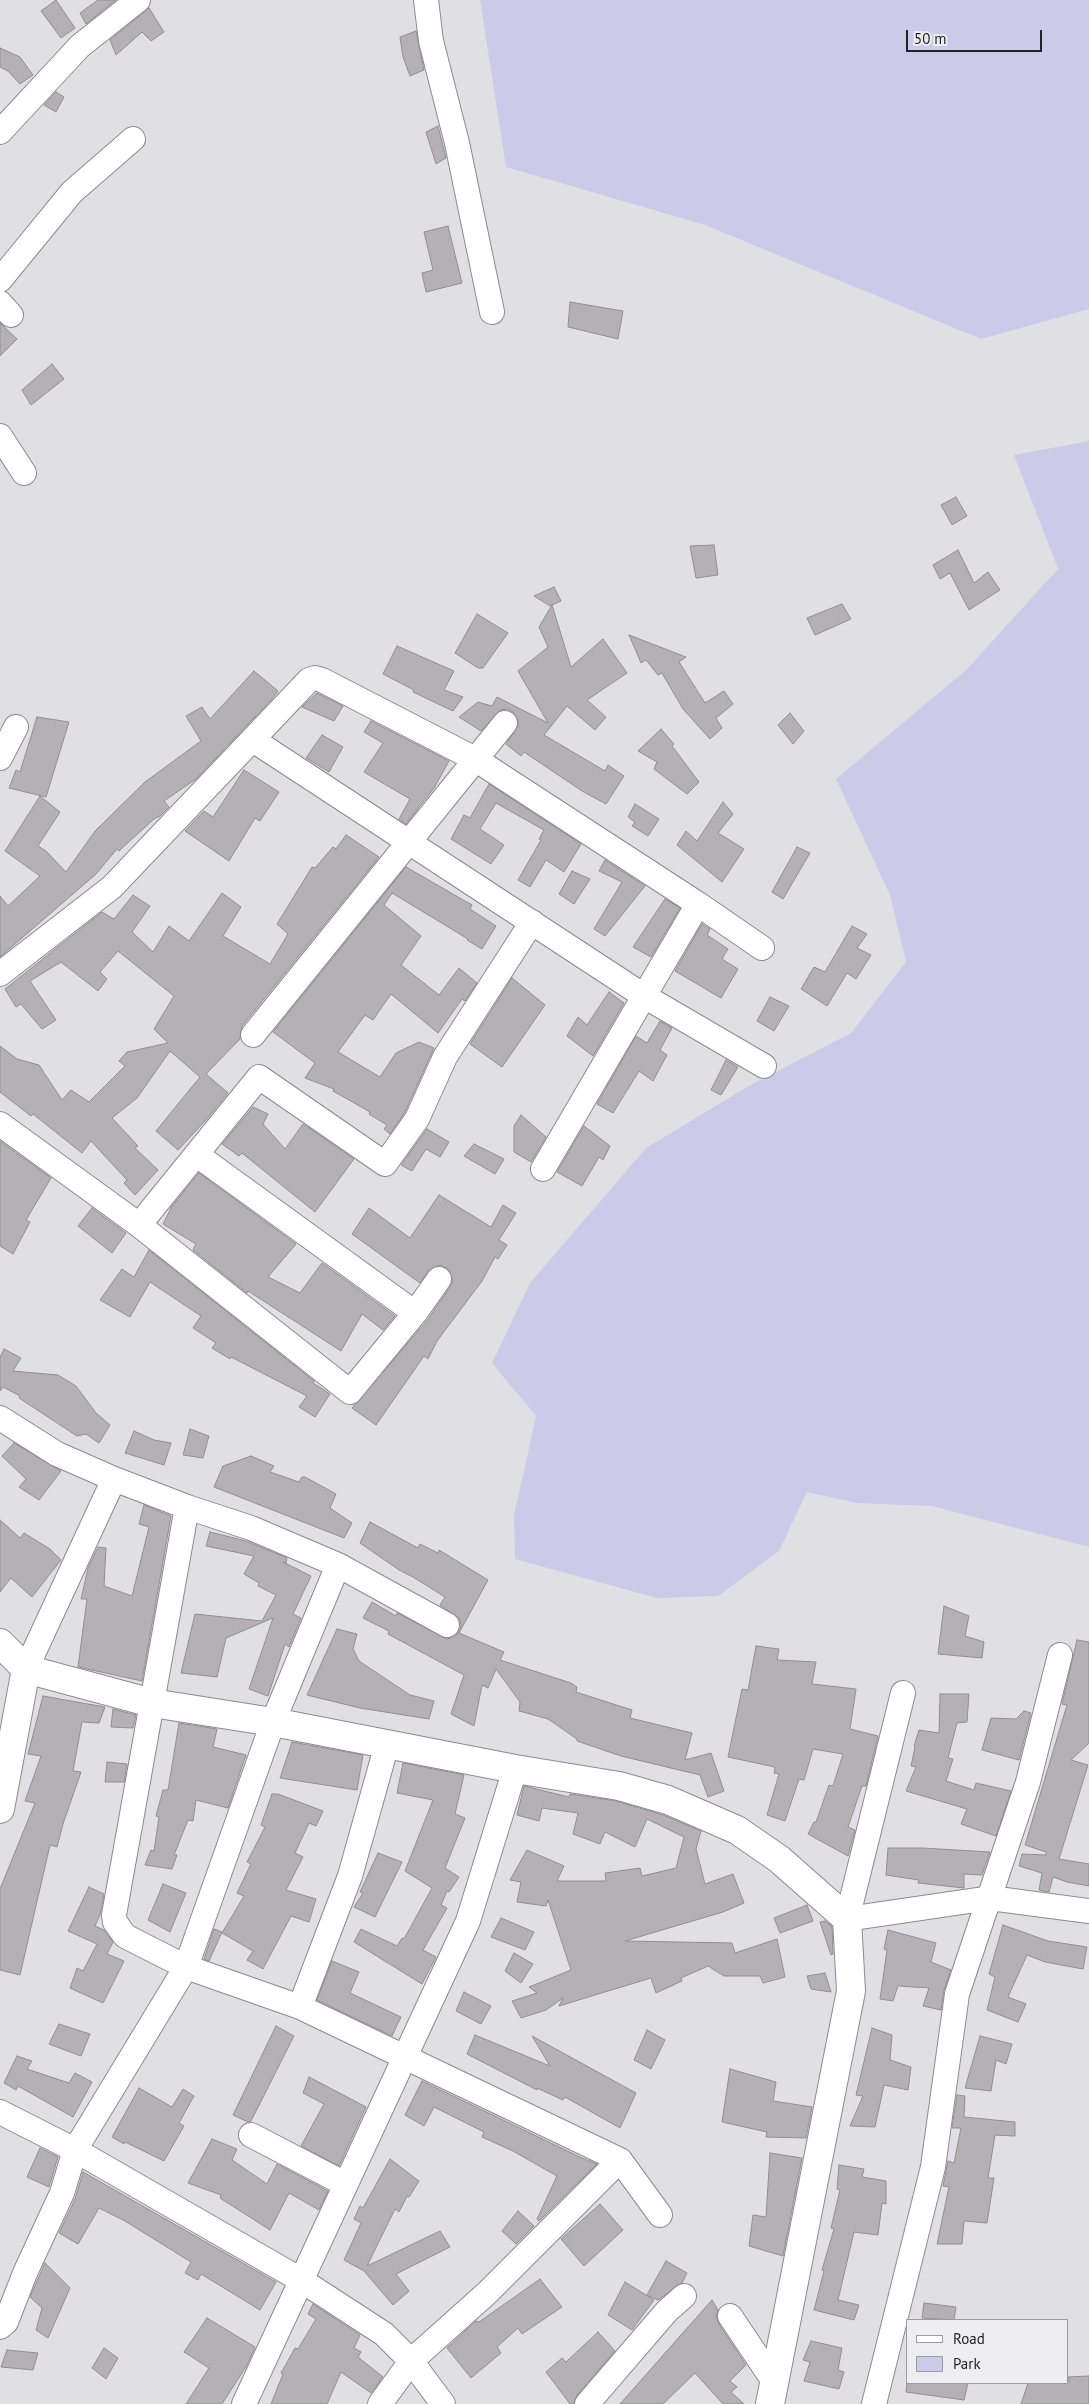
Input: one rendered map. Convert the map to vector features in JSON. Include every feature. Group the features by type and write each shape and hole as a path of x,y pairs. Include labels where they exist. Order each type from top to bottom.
{"main road":[{"path":"0,1643 26,1669 152,1704 273,1722 515,1769 619,1786 668,1800 737,1830 779,1859 847,1919 851,1991 772,2393"},
{"path":"0,1809 26,1669"}],"street":[{"path":"0,132 80,46 138,0"},
{"path":"426,0 431,40 457,143 492,312"},
{"path":"0,280 72,192 133,139"},
{"path":"0,436 24,473"},
{"path":"0,974 112,887 309,680 315,678 475,760 698,904 762,948"},
{"path":"253,1035 408,840 505,723"},
{"path":"0,758 16,726"},
{"path":"253,740 644,996 764,1066"},
{"path":"543,1169 698,904"},
{"path":"139,1225 259,1077 385,1164 417,1119 445,1056 532,922"},
{"path":"0,1124 139,1225 350,1392 415,1313 439,1279"},
{"path":"197,1154 415,1313"},
{"path":"0,1418 57,1454 114,1479 187,1507 251,1528 338,1565 447,1625"},
{"path":"26,1669 114,1479"},
{"path":"187,1507 114,1915 115,1922 125,1936 186,1967 300,2006 620,2160 660,2215"},
{"path":"0,2326 6,2322 25,2273 62,2193 75,2150 186,1967 273,1722 338,1565"},
{"path":"874,2404 933,2167 957,1994 1028,1782 1060,1655"},
{"path":"903,1694 847,1919 990,1898 1089,1911"},
{"path":"300,2006 350,1876 387,1744"},
{"path":"244,2404 468,1921 515,1769"},
{"path":"0,2112 75,2150 301,2280 384,2334 411,2361 443,2404"},
{"path":"252,2136 345,2184"},
{"path":"380,2404 411,2361 486,2293 620,2160"},
{"path":"587,2404 667,2311 684,2296"},
{"path":"730,2316 772,2393"}],"green space":[{"path":"480,0 1089,0 1089,309 981,339 705,225 506,167"},
{"path":"1089,441 1089,1547 932,1506 857,1503 807,1492 779,1551 718,1596 657,1598 515,1559 514,1516 536,1416 492,1363 530,1283 646,1148 747,1087 851,1033 906,962 890,895 836,779 966,670 1058,569 1014,455"}],"building":[{"path":"56,0 75,28 61,38 41,11"},
{"path":"98,0 116,0 86,24 80,13"},
{"path":"149,8 164,32 151,41 142,32 116,55 110,40"},
{"path":"416,31 424,70 410,76 403,57 400,37"},
{"path":"0,48 20,57 33,75 20,84 8,71 0,67"},
{"path":"56,92 64,97 56,112 44,105"},
{"path":"438,126 446,158 436,164 426,132"},
{"path":"448,226 462,283 426,292 422,273 433,270 424,232"},
{"path":"570,302 623,311 618,339 568,327"},
{"path":"0,323 17,339 0,356"},
{"path":"52,364 64,379 31,405 22,390"},
{"path":"956,497 967,516 952,525 941,505"},
{"path":"714,545 718,575 696,578 690,546"},
{"path":"958,550 974,583 988,572 1000,590 969,610 950,573 940,579 933,565"},
{"path":"554,587 561,601 550,606 534,596"},
{"path":"842,604 851,619 815,635 807,618"},
{"path":"552,605 571,667 603,639 627,673 587,700 606,717 595,730 567,706 544,735 605,771 608,765 624,776 606,804 582,791 524,752 521,756 506,744 518,726 518,718 513,712 507,709 500,710 481,731 459,717 478,702 492,706 497,697 548,723 518,671 548,647 539,627"},
{"path":"477,614 508,633 483,668 478,668 455,653"},
{"path":"629,635 686,657 679,662 705,703 724,691 733,704 716,718 722,728 710,739 683,709 662,673 658,675 646,660 641,663"},
{"path":"397,646 454,671 444,690 463,697 453,711 413,692 414,690 383,674"},
{"path":"254,671 278,691 271,700 196,779 164,801 169,807 160,816 154,819 119,851 117,849 96,874 0,957 0,896 8,906 40,876 5,851 40,796 60,812 38,846 46,851 66,872 95,831 145,782 201,741 186,716 202,707 210,719"},
{"path":"317,693 343,706 334,721 302,707"},
{"path":"790,713 804,731 793,744 778,725"},
{"path":"37,717 69,722 46,797 9,788 16,770 20,772"},
{"path":"371,721 449,761 434,788 406,824 399,819 410,799 364,772 383,743 364,732"},
{"path":"661,729 674,744 672,746 699,782 687,794 654,769 657,762 638,751"},
{"path":"322,735 343,747 329,772 306,758"},
{"path":"244,770 279,792 260,821 255,818 229,861 185,831 204,811 213,817"},
{"path":"489,784 581,844 564,872 546,860 530,887 518,880 541,840 539,839 544,830 496,803 480,829 504,845 491,864 451,839 464,815 470,818"},
{"path":"723,802 733,814 718,833 744,849 722,882 677,845 686,831 697,841"},
{"path":"635,804 659,819 648,836 632,826 635,822 628,817"},
{"path":"346,835 379,857 242,1026 240,1039 206,1074 228,1093 206,1120 178,1150 156,1131 200,1077 170,1051 137,1098 112,1118 138,1146 135,1148 158,1170 135,1195 124,1183 127,1180 91,1141 82,1153 33,1114 31,1116 0,1092 0,1046 17,1059 39,1065 62,1100 71,1090 89,1102 125,1066 119,1061 127,1052 168,1043 154,1029 174,996 118,951 100,972 107,979 98,991 61,962 30,981 56,1020 42,1029 21,1004 16,1007 5,989 102,912 114,919 133,895 150,906 132,932 153,952 169,926 189,941 222,893 241,907 223,936 270,964 288,934 277,924 312,867 315,868 333,847 336,849"},
{"path":"797,847 810,853 783,899 772,892"},
{"path":"605,860 645,886 605,936 594,929 622,882 599,871"},
{"path":"406,867 472,905 470,909 496,926 482,949 392,893 384,905 421,936 401,965 439,995 459,968 477,983 465,1001 462,999 438,1033 391,994 373,1020 365,1015 338,1052 380,1077 396,1053 419,1042 434,1048 405,1112 390,1134 384,1129 387,1125 369,1114 370,1112 333,1091 334,1089 305,1078 315,1063 273,1032"},
{"path":"572,871 590,879 574,904 559,894"},
{"path":"665,899 680,908 651,957 633,947"},
{"path":"702,924 710,929 707,935 728,949 722,959 738,969 721,998 675,971"},
{"path":"852,926 867,934 857,948 871,955 856,979 847,973 827,1006 801,989 814,967 825,972"},
{"path":"512,978 545,1005 502,1067 470,1044"},
{"path":"609,992 624,1003 593,1056 567,1036 578,1017 587,1025"},
{"path":"770,997 789,1006 774,1031 757,1021"},
{"path":"660,1021 672,1028 660,1050 667,1055 653,1081 639,1071 613,1113 597,1104 636,1036 647,1043"},
{"path":"726,1060 738,1067 721,1095 711,1090"},
{"path":"253,1107 268,1114 263,1124 285,1149 303,1124 354,1159 315,1212 242,1153 239,1156 222,1144"},
{"path":"521,1115 546,1137 531,1162 514,1152 514,1126"},
{"path":"584,1126 610,1146 603,1160 599,1157 582,1186 557,1172"},
{"path":"427,1129 449,1142 440,1157 426,1149 412,1171 401,1165"},
{"path":"0,1141 51,1178 26,1220 30,1222 13,1254 0,1246"},
{"path":"474,1144 504,1159 495,1174 464,1156"},
{"path":"199,1173 296,1244 268,1277 300,1293 322,1263 395,1316 383,1330 362,1314 341,1351 248,1291 247,1293 193,1250 196,1244 163,1224 172,1206"},
{"path":"439,1195 491,1227 503,1205 516,1213 499,1240 507,1245 498,1259 495,1257 482,1281 437,1341 428,1359 424,1356 376,1425 352,1408 426,1322 453,1280 447,1268 440,1265 428,1271 420,1283 352,1234 369,1208 410,1238"},
{"path":"92,1208 126,1233 112,1253 78,1226"},
{"path":"149,1250 314,1381 313,1383 330,1394 315,1417 299,1407 307,1396 231,1357 230,1359 212,1348 216,1343 193,1328 201,1316 150,1282 130,1317 100,1300 122,1269 134,1277"},
{"path":"4,1349 21,1358 13,1371 58,1375 76,1386 96,1413 110,1425 99,1443 86,1434 77,1436 19,1398 20,1396 3,1387 0,1391 0,1357"},
{"path":"190,1429 209,1436 203,1458 183,1455"},
{"path":"134,1431 154,1440 171,1443 164,1465 125,1453"},
{"path":"14,1443 61,1471 39,1500 19,1487 26,1479 2,1456"},
{"path":"251,1456 274,1466 270,1472 299,1482 302,1477 305,1477 336,1494 330,1508 352,1523 344,1538 214,1487 223,1466"},
{"path":"144,1505 171,1516 142,1681 78,1667 87,1599 81,1599 88,1568 98,1547 106,1548 104,1586 132,1596 149,1527 139,1524"},
{"path":"0,1520 20,1538 24,1533 50,1549 61,1560 32,1597 11,1578 0,1592"},
{"path":"370,1522 418,1548 420,1544 438,1553 439,1550 488,1580 459,1633 504,1652 500,1660 571,1683 577,1687 576,1692 632,1710 630,1718 692,1733 685,1760 711,1753 724,1791 708,1797 700,1775 621,1756 577,1741 577,1739 548,1719 519,1711 520,1702 496,1669 488,1688 482,1685 474,1726 451,1714 464,1675 388,1634 389,1631 363,1618 372,1602 396,1616 397,1613 447,1639 454,1637 459,1632 461,1625 459,1618 440,1605 445,1597 399,1570 360,1543"},
{"path":"210,1532 246,1541 287,1558 286,1563 283,1562 311,1576 293,1614 301,1618 289,1647 285,1644 268,1696 249,1689 273,1618 226,1638 217,1677 181,1673 195,1614 262,1621 276,1595 258,1586 259,1583 244,1574 254,1556 206,1546"},
{"path":"944,1606 969,1616 965,1636 984,1642 982,1658 938,1654"},
{"path":"337,1629 357,1634 353,1649 359,1661 410,1695 434,1701 429,1719 360,1708 307,1695"},
{"path":"1077,1640 1089,1642 1089,1743 1071,1760 1088,1765 1059,1859 1089,1864 1089,1886 1053,1877 1049,1892 1039,1890 1042,1873 1019,1866 1022,1854 1046,1855 1046,1852 1025,1845 1067,1705 1062,1704"},
{"path":"756,1646 779,1649 777,1660 816,1662 812,1684 856,1689 850,1729 878,1736 866,1786 862,1786 848,1827 855,1830 848,1856 808,1834 814,1822 816,1822 829,1785 833,1786 843,1754 813,1749 804,1780 799,1779 785,1821 767,1815 779,1774 774,1773 775,1767 728,1757 742,1689 748,1690"},
{"path":"940,1694 969,1694 967,1722 957,1723 948,1758 953,1759 946,1781 974,1790 976,1783 1011,1791 996,1836 961,1824 967,1809 906,1791 916,1767 911,1766 919,1730 939,1733"},
{"path":"43,1696 105,1707 99,1723 82,1722 73,1771 81,1772 57,1847 50,1845 20,1975 0,1970 0,1889 35,1803 25,1801 41,1756 28,1754"},
{"path":"113,1709 136,1715 133,1728 111,1727"},
{"path":"1024,1711 1031,1713 1019,1760 982,1750 991,1718 1016,1719"},
{"path":"179,1723 217,1729 213,1747 246,1755 228,1808 196,1800 193,1821 188,1820 174,1855 177,1855 172,1869 145,1865 151,1850 154,1851 159,1817 156,1816 163,1790 168,1790"},
{"path":"292,1742 363,1755 357,1790 280,1778"},
{"path":"107,1762 127,1764 124,1782 105,1782"},
{"path":"403,1763 464,1775 455,1814 465,1818 445,1868 459,1877 449,1892 447,1891 441,1905 447,1908 423,1950 436,1957 422,1984 354,1942 361,1929 397,1946 402,1938 404,1939 432,1888 405,1871 433,1800 397,1793"},
{"path":"524,1786 569,1797 570,1794 616,1801 663,1815 701,1831 696,1849 705,1884 733,1874 744,1903 723,1912 625,1941 732,1943 735,1953 777,1939 785,1977 763,1983 760,1976 724,1976 708,1966 681,1978 682,1981 656,1993 651,1978 559,2006 563,1998 546,2010 521,2018 512,2001 537,1993 529,1987 571,1970 548,1900 546,1906 517,1902 521,1882 510,1880 527,1850 564,1866 557,1881 606,1881 605,1873 640,1868 642,1876 676,1868 684,1837 647,1819 635,1847 605,1832 600,1844 573,1834 578,1813 542,1808 539,1821 517,1815"},
{"path":"272,1794 278,1794 323,1811 316,1826 309,1823 295,1853 303,1857 286,1890 316,1899 309,1922 291,1916 263,1969 247,1960 253,1951 222,1933 244,1896 237,1893 251,1864 247,1862 265,1827 261,1825"},
{"path":"888,1848 990,1852 982,1875 964,1874 964,1888 918,1883 919,1880 886,1875"},
{"path":"378,1853 402,1862 375,1917 354,1907 363,1893 360,1892"},
{"path":"163,1884 186,1893 170,1932 148,1920"},
{"path":"89,1887 104,1894 100,1915 95,1926 104,1930 113,1942 107,1954 124,1961 103,2003 70,1988 77,1968 83,1971 97,1944 68,1931"},
{"path":"807,1905 813,1921 780,1933 774,1918"},
{"path":"501,1918 534,1932 525,1950 491,1937"},
{"path":"825,1921 832,1926 833,1954 831,1955 820,1922"},
{"path":"1003,1925 1048,1941 1087,1947 1083,1969 1045,1962 1027,1955 1008,1997 1026,2004 1018,2022 987,2010 995,1977 989,1974"},
{"path":"214,1929 222,1932 209,1961 204,1959"},
{"path":"888,1930 936,1943 931,1962 951,1970 944,1990 941,2010 923,2006 929,1988 898,1986 893,2001 880,1999 887,1950 884,1949"},
{"path":"514,1953 533,1964 521,1983 505,1971"},
{"path":"332,1961 359,1972 350,1993 401,2017 392,2036 317,2000"},
{"path":"825,1973 831,1992 811,1989 807,1976"},
{"path":"464,1992 491,2006 481,2024 456,2011"},
{"path":"59,2024 90,2034 81,2056 49,2044"},
{"path":"276,2026 294,2036 251,2121 248,2122 233,2115"},
{"path":"872,2028 892,2035 890,2060 911,2067 908,2090 884,2085 875,2127 850,2126 863,2096 856,2095"},
{"path":"647,2030 665,2040 651,2069 634,2060"},
{"path":"475,2035 550,2066 532,2036 636,2093 620,2128 565,2097 563,2100 537,2088 537,2090 467,2054"},
{"path":"980,2036 1012,2044 1006,2064 996,2060 991,2091 965,2088"},
{"path":"17,2056 32,2061 27,2069 69,2083 75,2073 92,2082 73,2117 18,2086 16,2090 4,2083"},
{"path":"730,2069 776,2082 773,2101 812,2107 806,2138 766,2137 767,2132 722,2122"},
{"path":"309,2077 366,2107 339,2166 301,2146 324,2104 303,2093"},
{"path":"422,2081 597,2164 539,2221 537,2219 557,2176 513,2151 482,2137 484,2132 434,2107 424,2126 405,2115"},
{"path":"139,2088 172,2107 183,2089 194,2096 179,2123 184,2126 164,2161 112,2137"},
{"path":"957,2095 965,2096 964,2117 1015,2122 1015,2136 995,2135 988,2178 994,2178 987,2223 964,2221 962,2244 937,2244 949,2187 943,2186 948,2161 954,2163 961,2128 952,2128"},
{"path":"212,2139 237,2149 232,2160 267,2184 277,2164 328,2191 319,2210 289,2193 270,2230 220,2198 221,2195 188,2183"},
{"path":"40,2148 58,2157 49,2187 27,2177"},
{"path":"770,2153 802,2158 783,2256 749,2246 753,2215 766,2217"},
{"path":"390,2159 419,2181 409,2197 407,2196 399,2212 395,2209 367,2266 440,2231 450,2247 396,2274 409,2291 393,2305 364,2271 344,2260 361,2223 354,2219 360,2206 363,2208"},
{"path":"839,2165 864,2169 862,2177 886,2181 886,2204 882,2203 878,2235 854,2232 838,2300 859,2305 854,2320 814,2310 824,2271 822,2270 834,2229 831,2228 840,2190 837,2189"},
{"path":"83,2172 276,2282 260,2310 201,2274 198,2280 185,2273 191,2262 125,2221 99,2208 78,2244 59,2233 75,2199"},
{"path":"600,2204 623,2230 584,2266 561,2239"},
{"path":"518,2211 534,2226 516,2244 502,2231"},
{"path":"666,2261 687,2273 682,2283 658,2300 647,2295"},
{"path":"45,2263 70,2288 48,2338 36,2330 42,2308 30,2297"},
{"path":"540,2279 562,2307 522,2334 518,2328 497,2347 501,2353 471,2378 447,2348 476,2321 479,2322"},
{"path":"625,2282 654,2300 632,2330 608,2315"},
{"path":"712,2300 718,2310 716,2316 719,2324 746,2365 730,2381 737,2387 731,2392 744,2404 723,2404 695,2373 663,2404 620,2404"},
{"path":"924,2303 956,2307 954,2319 922,2318"},
{"path":"313,2304 360,2335 354,2348 361,2352 358,2357 383,2377 371,2393 341,2372 327,2404 271,2404 283,2374 281,2373 295,2348 298,2349 316,2319 308,2314"},
{"path":"207,2318 255,2347 247,2365 222,2404 186,2404 209,2368 184,2352"},
{"path":"598,2332 615,2351 577,2395 574,2404 570,2404 546,2372 562,2358 566,2362"},
{"path":"811,2341 842,2348 838,2370 844,2372 839,2389 804,2381 810,2362 803,2360"},
{"path":"104,2348 118,2358 106,2379 92,2368"},
{"path":"7,2350 38,2353 33,2370 1,2367"},
{"path":"1089,2376 1089,2404 1021,2404 1028,2384 1069,2384 1069,2377"},
{"path":"907,2384 968,2384 964,2400 906,2392"}]}
